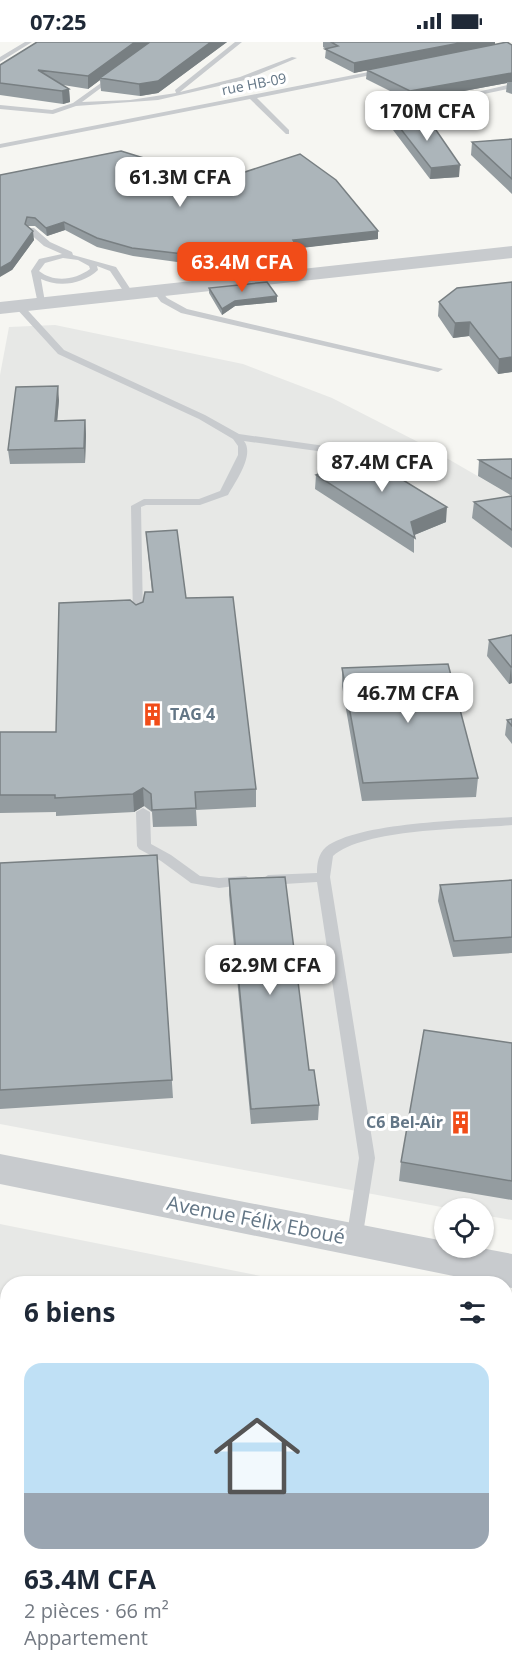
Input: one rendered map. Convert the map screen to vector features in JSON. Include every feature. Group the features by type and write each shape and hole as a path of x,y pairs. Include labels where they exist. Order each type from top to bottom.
{"street":[{"path":"9,306 125,285 156,290 512,252"},
{"name":"Avenue Félix Eboué","path":"0,1169 512,1271"}],"lane":[{"path":"0,60 29,42"},
{"path":"174,93 239,42"},
{"path":"75,104 129,104 259,74 294,58"},
{"name":"rue HB-09","path":"0,146 392,69"},
{"path":"0,107 53,112 75,104 122,70"},
{"path":"418,106 512,87"},
{"path":"252,97 286,132"},
{"path":"31,230 47,244 75,257 113,269 125,285"},
{"path":"41,302 35,271 42,261 47,244"},
{"path":"42,261 75,257"},
{"path":"79,279 94,270 88,260"},
{"path":"35,271 39,276 52,280 79,279 100,275 125,285"},
{"path":"156,290 164,300 184,311 438,369"},
{"path":"9,306 61,352 202,417 237,437 375,456"},
{"path":"137,617 136,506 144,502 200,502 224,494 243,455 243,446 237,437"},
{"path":"143,812 144,846 166,858 196,880 219,883 322,877"},
{"path":"354,1240 367,1158 322,877 325,857 330,850 346,841 370,836 512,821"}],"shaded area":[{"path":"55,325 243,364 332,398 424,445 512,496 512,1220 494,1217 494,1198 434,1198 434,1206 0,1124 0,375 9,327"},
{"path":"0,1224 261,1276 0,1276"}],"building":[{"path":"37,42 135,42 88,76 38,70 69,89 62,91 0,83 0,65"},
{"path":"150,42 211,42 158,81 139,84 100,78"},
{"path":"331,42 465,42 354,63 325,49 338,46"},
{"path":"507,42 512,45 512,73 410,91 367,70"},
{"path":"427,117 460,165 431,168 393,119"},
{"path":"512,139 512,179 472,142"},
{"path":"121,151 209,178 211,183 300,154 336,180 378,231 293,240 301,253 283,255 286,259 200,269 192,255 132,248 97,238 64,222 46,228 35,218 27,217 25,224 33,231 11,262 0,268 0,175"},
{"path":"267,282 277,296 235,301 222,309 209,288"},
{"path":"512,282 512,357 499,359 470,322 455,323 439,302 457,288"},
{"path":"58,386 55,421 85,420 84,448 8,450 16,387"},
{"path":"364,456 447,507 411,522 415,538 316,475"},
{"path":"512,459 512,479 479,460"},
{"path":"512,496 512,530 474,502"},
{"name":"TAG 4","path":"177,530 186,598 233,597 256,789 195,792 196,808 152,810 151,794 143,788 133,794 55,798 55,795 0,795 0,732 56,732 59,603 130,600 136,605 143,602 145,592 153,592 146,532"},
{"path":"512,635 512,667 511,667 489,640"},
{"path":"448,664 478,778 363,783 342,668"},
{"path":"157,855 172,1080 0,1090 0,863"},
{"path":"285,877 309,1070 314,1070 319,1105 251,1109 229,879"},
{"path":"512,880 512,937 454,941 440,885"},
{"name":"C6 Bel-Air","path":"424,1030 512,1043 512,1181 401,1162"}],"place":[{"name":"TAG 4","path":"152,714"},
{"name":"C6 Bel-Air","path":"461,1122"}]}
